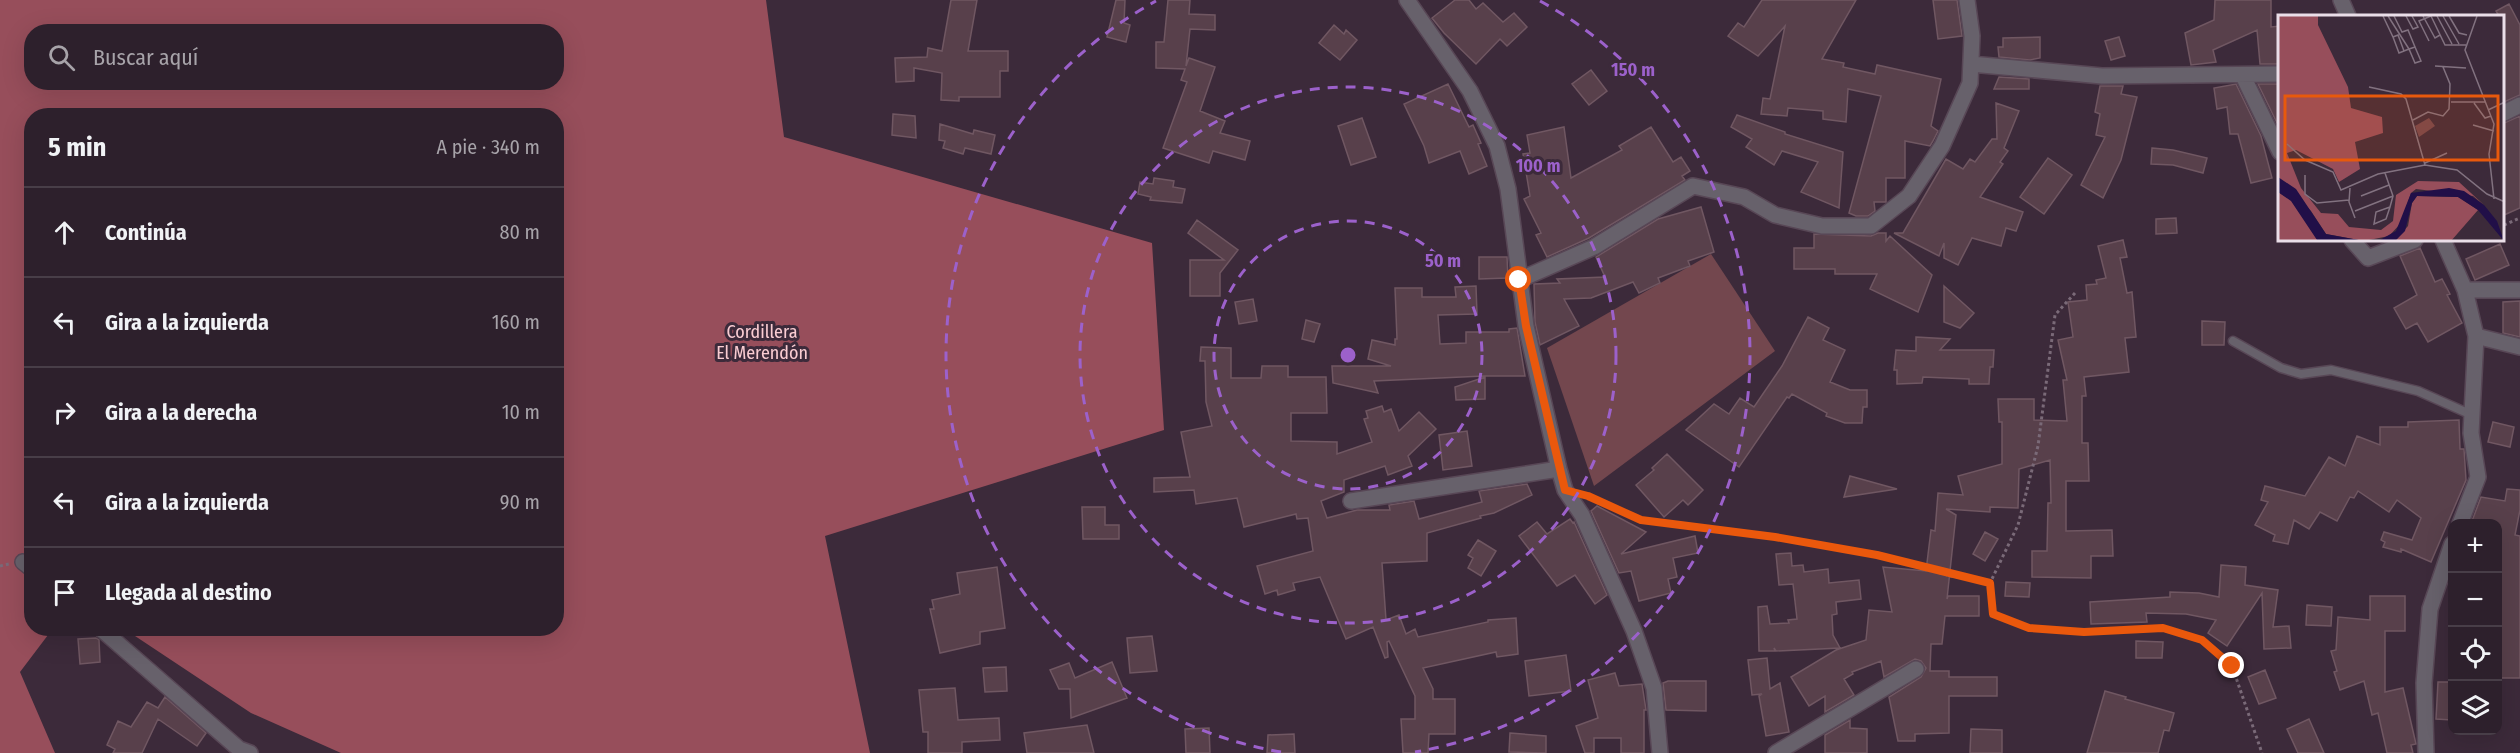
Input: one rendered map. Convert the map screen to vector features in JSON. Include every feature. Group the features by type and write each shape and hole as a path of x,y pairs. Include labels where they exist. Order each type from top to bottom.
{"street":[{"path":"1407,0 1470,91 1497,146 1508,189 1526,326 1559,469 1565,490 1582,515 1634,631 1654,688 1660,753"},
{"path":"1519,280 1594,247 1693,186 1744,197 1775,215 1822,226 1871,226 1909,196 1942,146 1970,83 1972,36 1967,0"},
{"path":"2341,0 2348,15"},
{"path":"1971,64 2102,75 2278,74"},
{"path":"2243,75 2278,148"},
{"path":"2505,112 2520,105"},
{"path":"2354,242 2368,258 2410,242"},
{"path":"2444,242 2465,290 2476,336 2471,433 2478,477 2462,519"},
{"path":"2465,290 2520,290"},
{"path":"2476,336 2520,347"},
{"path":"1351,501 1559,469"},
{"path":"2426,753 2424,683 2430,609 2448,556"},
{"path":"109,636 239,749 250,753"},
{"path":"1776,753 1916,669"}],"lane":[{"path":"2233,341 2281,368 2301,374 2331,370 2418,391 2472,415"}],"path":[{"path":"2505,225 2520,218"},
{"path":"2075,293 2055,315 2038,446 2018,525 1990,583 1993,614 2029,628 2084,632 2163,628 2202,640 2232,666 2262,753"},
{"path":"1565,490 1588,496 1641,520 1775,537 1855,551 1990,583"}],"shaded area":[{"path":"1711,254 1775,351 1594,486 1547,348"}],"green space":[{"name":"Cordillera El Merendón","path":"0,0 766,0 784,137 1152,243 1164,430 825,536 870,753 341,753 251,713 135,636 564,636 564,108 24,108 24,636 47,636 20,672 55,753 0,753"}],"building":[{"path":"951,0 977,0 968,51 1008,51 1008,71 1000,71 1000,97 959,97 959,101 941,100 942,73 914,68 914,81 896,82 895,58 927,57 928,48 942,51"},
{"path":"1116,0 1125,0 1124,23 1130,25 1126,42 1107,37"},
{"path":"1168,0 1190,0 1189,14 1215,15 1215,30 1190,29 1186,66 1189,58 1215,67 1200,111 1225,121 1220,133 1250,141 1245,160 1213,151 1209,163 1163,148 1187,82 1181,80 1185,69 1156,68 1156,42 1164,42"},
{"path":"1455,0 1469,0 1476,9 1483,3 1503,22 1514,13 1527,27 1507,46 1500,39 1476,64 1432,18"},
{"path":"1762,0 1856,0 1822,59 1844,63 1843,67 1875,74 1877,65 1941,79 1931,126 1938,131 1933,141 1930,146 1905,141 1905,178 1886,178 1886,202 1874,202 1875,211 1868,216 1856,216 1849,213 1881,96 1848,89 1846,122 1823,119 1823,111 1788,108 1787,116 1761,114 1763,98 1770,99 1785,26 1758,56 1728,36 1738,23 1744,27"},
{"path":"1933,0 1957,0 1962,36 1938,39"},
{"path":"2215,0 2271,0 2271,27 2278,26 2278,64 2260,64 2257,30 2213,50 2216,62 2191,65 2185,33 2214,20"},
{"path":"2509,4 2520,25 2520,95 2505,102 2505,15 2498,15 2496,11"},
{"path":"1334,25 1344,34 1346,30 1357,40 1340,60 1319,43"},
{"path":"2040,37 2040,58 2030,60 1999,57 1998,47 2003,47 2003,38"},
{"path":"2119,37 2125,56 2111,60 2105,41"},
{"path":"1591,70 1607,91 1589,105 1572,84"},
{"path":"1999,77 2029,79 2029,89 1994,89"},
{"path":"1448,84 1469,127 1473,125 1487,166 1469,174 1460,151 1429,163 1424,146 1404,104"},
{"path":"2236,84 2261,136 2272,178 2251,183 2238,134 2230,134 2227,107 2217,109 2214,88"},
{"path":"2258,84 2278,84 2278,125"},
{"path":"2100,86 2123,86 2121,94 2137,97 2121,160 2103,198 2081,185 2105,137 2096,135 2100,114 2095,112"},
{"path":"1996,103 2019,111 2004,148 2008,151 2000,162 2003,164 1980,197 2023,212 2016,231 2006,228 2001,246 1972,238 1958,265 1944,258 1944,243 1939,256 1894,233 1903,233 1946,159 1963,169 1970,159 1975,162 1992,139 1997,139"},
{"path":"893,114 915,116 916,138 892,135"},
{"path":"1737,115 1785,132 1785,134 1843,152 1839,208 1801,192 1818,162 1782,151 1774,165 1746,147 1752,139 1731,127"},
{"path":"2520,116 2520,208 2505,215 2505,123"},
{"path":"1362,118 1376,157 1351,165 1338,126"},
{"path":"940,124 973,134 974,130 995,135 991,154 965,148 963,154 943,148 945,141 939,140"},
{"path":"1564,127 1571,178 1622,150 1619,146 1651,127 1673,162 1681,157 1690,171 1682,176 1685,180 1589,238 1547,257 1536,235 1541,233 1524,199 1530,196 1523,154 1530,153 1527,135"},
{"path":"2152,148 2207,158 2203,173 2173,165 2151,164"},
{"path":"2048,158 2072,175 2044,214 2020,197"},
{"path":"1154,178 1174,181 1173,187 1185,189 1182,203 1150,200 1151,197 1138,194 1140,182 1153,184"},
{"path":"1701,207 1714,252 1688,261 1690,266 1658,278 1660,283 1639,293 1633,282 1591,298 1564,299 1579,326 1540,345 1535,322 1534,284 1560,283 1557,279 1605,277 1596,257 1658,219"},
{"path":"2176,218 2177,233 2156,234 2156,219"},
{"path":"1197,220 1238,250 1220,273 1220,296 1190,296 1190,260 1224,260 1188,233"},
{"path":"1886,233 1886,241 1890,236 1932,275 1918,312 1870,289 1877,274 1835,274 1835,269 1794,269 1794,248 1814,248 1814,234 1871,236"},
{"path":"2123,240 2127,257 2120,258 2127,293 2132,292 2136,337 2125,338 2129,372 2084,377 2086,396 2082,396 2082,443 2088,443 2089,481 2066,481 2066,531 2112,530 2113,556 2091,556 2091,578 2032,577 2032,551 2047,551 2048,503 2051,503 2050,460 2019,469 2018,508 1990,507 1990,512 1946,509 1956,515 1947,599 1948,596 1979,596 1979,616 1945,616 1942,644 1931,644 1930,671 1949,671 1949,677 1997,677 1997,696 1949,696 1949,733 1915,734 1915,741 1898,741 1889,697 1921,677 1926,668 1921,661 1915,659 1884,677 1881,661 1852,672 1853,674 1844,679 1854,695 1825,712 1825,696 1809,706 1791,677 1836,650 1866,640 1869,610 1892,612 1883,567 1926,571 1931,530 1935,531 1938,493 1963,495 1958,476 2002,464 2002,422 1999,422 1998,399 2034,399 2034,420 2067,421 2063,380 2067,380 2058,340 2073,337 2068,302 2087,300 2086,285 2097,284 2096,280 2106,278 2098,246"},
{"path":"2500,244 2509,265 2475,280 2466,259"},
{"path":"2420,248 2435,282 2442,279 2450,294 2447,295 2462,323 2428,342 2417,323 2406,329 2394,308 2417,295 2400,256"},
{"path":"1479,257 1507,257 1508,278 1479,279"},
{"path":"1476,286 1477,314 1438,315 1440,344 1466,343 1466,332 1509,332 1509,329 1517,328 1525,376 1374,381 1378,393 1333,383 1332,366 1391,366 1368,359 1372,340 1395,345 1395,339 1397,339 1395,288 1422,288 1422,297 1456,297 1455,287"},
{"path":"1944,286 1974,313 1960,328 1944,322"},
{"path":"1253,299 1257,321 1239,324 1235,302"},
{"path":"2520,301 2520,337 2503,333 2503,302"},
{"path":"1808,317 1829,328 1823,340 1845,350 1830,382 1850,390 1867,390 1867,407 1863,407 1862,423 1845,423 1826,416 1827,413 1792,394 1789,398 1787,397 1739,467 1686,430 1714,404 1729,414 1740,398 1754,407 1782,366"},
{"path":"1306,320 1320,324 1314,342 1302,339"},
{"path":"2202,321 2225,322 2224,345 2202,345"},
{"path":"1916,337 1950,339 1940,350 1994,350 1989,384 1969,384 1969,379 1923,377 1922,383 1897,384 1897,370 1894,370 1896,350 1916,351"},
{"path":"1201,347 1231,348 1231,378 1261,378 1262,366 1288,366 1288,377 1326,377 1327,413 1291,413 1291,441 1337,442 1337,454 1372,442 1364,419 1368,418 1366,411 1382,406 1384,412 1391,409 1399,431 1419,412 1436,429 1408,456 1412,466 1388,475 1385,466 1344,480 1344,492 1321,501 1327,518 1357,510 1390,510 1389,505 1414,501 1419,519 1482,502 1479,491 1527,484 1532,495 1494,513 1480,516 1481,518 1427,533 1427,561 1382,563 1386,620 1399,615 1406,634 1415,629 1418,637 1488,622 1488,620 1516,618 1518,654 1497,657 1496,652 1423,668 1433,689 1433,699 1455,699 1455,734 1429,734 1428,753 1403,753 1401,719 1415,719 1415,696 1389,641 1387,642 1388,657 1385,658 1373,627 1346,639 1320,577 1293,583 1295,590 1278,595 1277,590 1265,594 1257,566 1313,551 1308,518 1297,519 1296,514 1244,527 1237,498 1196,504 1194,490 1154,492 1154,478 1190,477 1181,432 1212,426 1206,402 1205,361 1200,361"},
{"path":"1485,377 1485,399 1456,400 1455,387"},
{"path":"2459,420 2460,449 2464,449 2466,480 2431,562 2401,549 2401,552 2383,547 2385,542 2381,540 2384,532 2412,540 2421,518 2397,500 2389,512 2358,491 2354,498 2350,497 2337,521 2320,512 2309,529 2294,520 2288,544 2273,541 2275,535 2255,525 2268,502 2261,500 2265,486 2305,496 2329,457 2345,466 2357,436 2380,445 2380,427 2408,427 2408,422"},
{"path":"2493,422 2514,427 2510,447 2488,442"},
{"path":"1467,431 1472,466 1443,470 1439,435"},
{"path":"1667,454 1703,490 1688,505 1683,500 1664,517 1636,485 1654,470 1652,468"},
{"path":"1850,476 1897,489 1844,497"},
{"path":"2507,489 2520,490 2520,510 2515,535 2520,536 2520,678 2502,678 2502,519 2473,519 2481,497 2505,501"},
{"path":"1597,506 1646,532 1621,554 1695,536 1698,553 1673,558 1677,577 1668,579 1671,593 1639,601 1631,571 1619,573 1591,511"},
{"path":"1082,507 1105,507 1105,525 1119,525 1119,539 1083,539"},
{"path":"1570,519 1574,522 1607,595 1595,604 1575,575 1557,586 1519,536 1537,522 1547,534"},
{"path":"1985,532 1998,539 1985,561 1973,554"},
{"path":"1478,540 1496,551 1481,576 1468,568 1473,558 1468,555"},
{"path":"1791,553 1792,566 1803,565 1804,572 1828,569 1829,583 1859,580 1861,599 1836,602 1837,614 1832,615 1833,635 1840,648 1776,651 1774,648 1775,651 1759,651 1758,607 1767,606 1770,624 1789,623 1788,620 1797,619 1793,584 1779,585 1776,554"},
{"path":"2221,565 2246,567 2245,585 2278,590 2273,627 2289,626 2291,648 2264,649 2262,593 2227,646 2208,633 2216,620 2186,614 2146,613 2147,622 2091,624 2090,602 2170,597 2170,592 2199,593 2219,597"},
{"path":"997,567 1005,628 980,632 980,644 940,653 930,609 934,609 932,600 960,594 957,573"},
{"path":"2006,582 2030,583 2029,597 2005,596"},
{"path":"2370,596 2405,596 2405,631 2385,631 2385,692 2403,688 2416,744 2411,745 2413,753 2387,753 2378,713 2372,715 2364,681 2340,690 2334,672 2337,671 2331,651 2336,650 2338,617 2370,620"},
{"path":"2307,605 2332,607 2331,626 2306,625"},
{"path":"1152,636 1157,671 1130,673 1127,638"},
{"path":"96,638 99,640 100,662 80,664 78,639"},
{"path":"2136,641 2163,642 2162,658 2136,658"},
{"path":"1566,655 1571,691 1529,696 1525,661"},
{"path":"1767,658 1770,689 1780,683 1789,732 1766,736 1759,696 1762,694 1752,695 1748,660"},
{"path":"1112,662 1127,698 1071,718 1070,689 1059,689 1050,670 1069,663 1075,678"},
{"path":"1006,667 1007,691 985,692 983,668"},
{"path":"2265,670 2276,698 2259,704 2248,677"},
{"path":"1615,673 1619,686 1642,684 1646,710 1644,710 1644,753 1621,753 1621,738 1594,738 1594,753 1585,753 1576,726 1598,718 1588,680"},
{"path":"1706,681 1706,711 1666,710 1663,683"},
{"path":"2438,682 2448,682 2448,720 2436,719"},
{"path":"955,688 958,720 999,718 1000,740 962,742 962,753 928,753 928,732 923,732 919,690"},
{"path":"2105,691 2174,713 2169,731 2164,730 2158,753 2087,753"},
{"path":"165,697 206,733 197,746 158,719 142,753 113,753 115,749 107,745 118,721 131,727 147,702 158,708"},
{"path":"2309,719 2324,753 2298,753 2287,729"},
{"path":"1850,720 1850,728 1867,729 1867,753 1825,753 1825,735"},
{"path":"1087,725 1094,753 1027,753 1024,733"},
{"path":"1209,728 1210,753 1186,753 1185,729"},
{"path":"1971,729 2002,730 2002,753 1970,753"},
{"path":"1510,733 1546,736 1546,753 1509,752"},
{"path":"1294,734 1295,753 1267,753 1268,735"}],"route":[{"path":"1519,280 1526,326 1565,490 1588,496 1641,520 1775,537 1877,555 1952,576 1990,583 1993,614 2029,628 2084,632 2163,628 2202,640 2232,666"}]}
